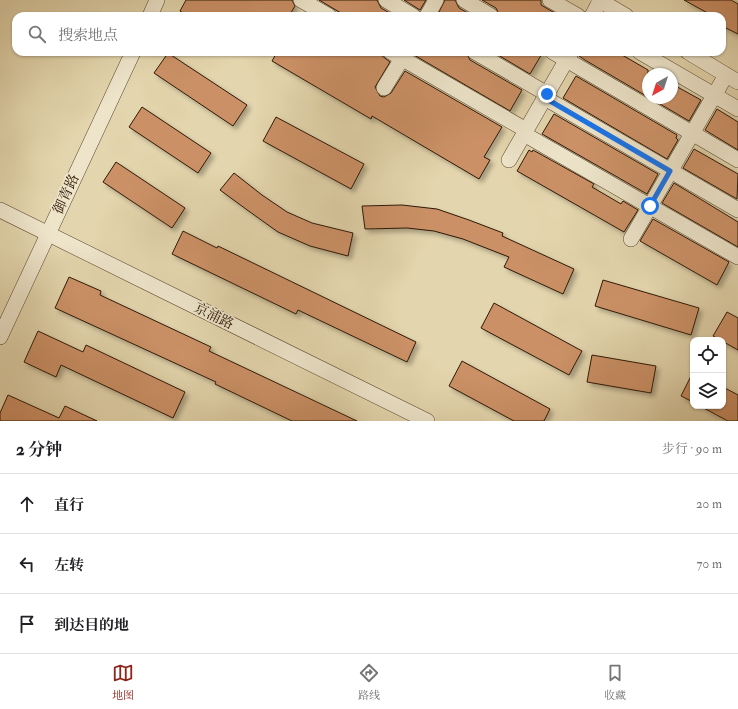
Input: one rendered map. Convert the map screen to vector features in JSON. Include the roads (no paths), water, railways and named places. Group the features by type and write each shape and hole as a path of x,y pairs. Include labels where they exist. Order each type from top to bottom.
{"street":[{"path":"152,12 157,0"},
{"path":"386,0 406,12"},
{"path":"429,12 436,0"},
{"path":"464,0 485,12"},
{"path":"550,0 571,12"},
{"path":"594,12 600,0 620,12"},
{"path":"307,5 321,12"},
{"name":"御青路","path":"0,337 131,56"},
{"path":"384,88 399,56"},
{"path":"403,56 525,132 738,257"},
{"path":"481,56 670,171 738,210"},
{"path":"509,160 569,56 738,160"},
{"path":"647,56 738,109"},
{"path":"631,239 714,95 732,78 695,56"},
{"name":"京浦路","path":"0,210 427,421"}]}
